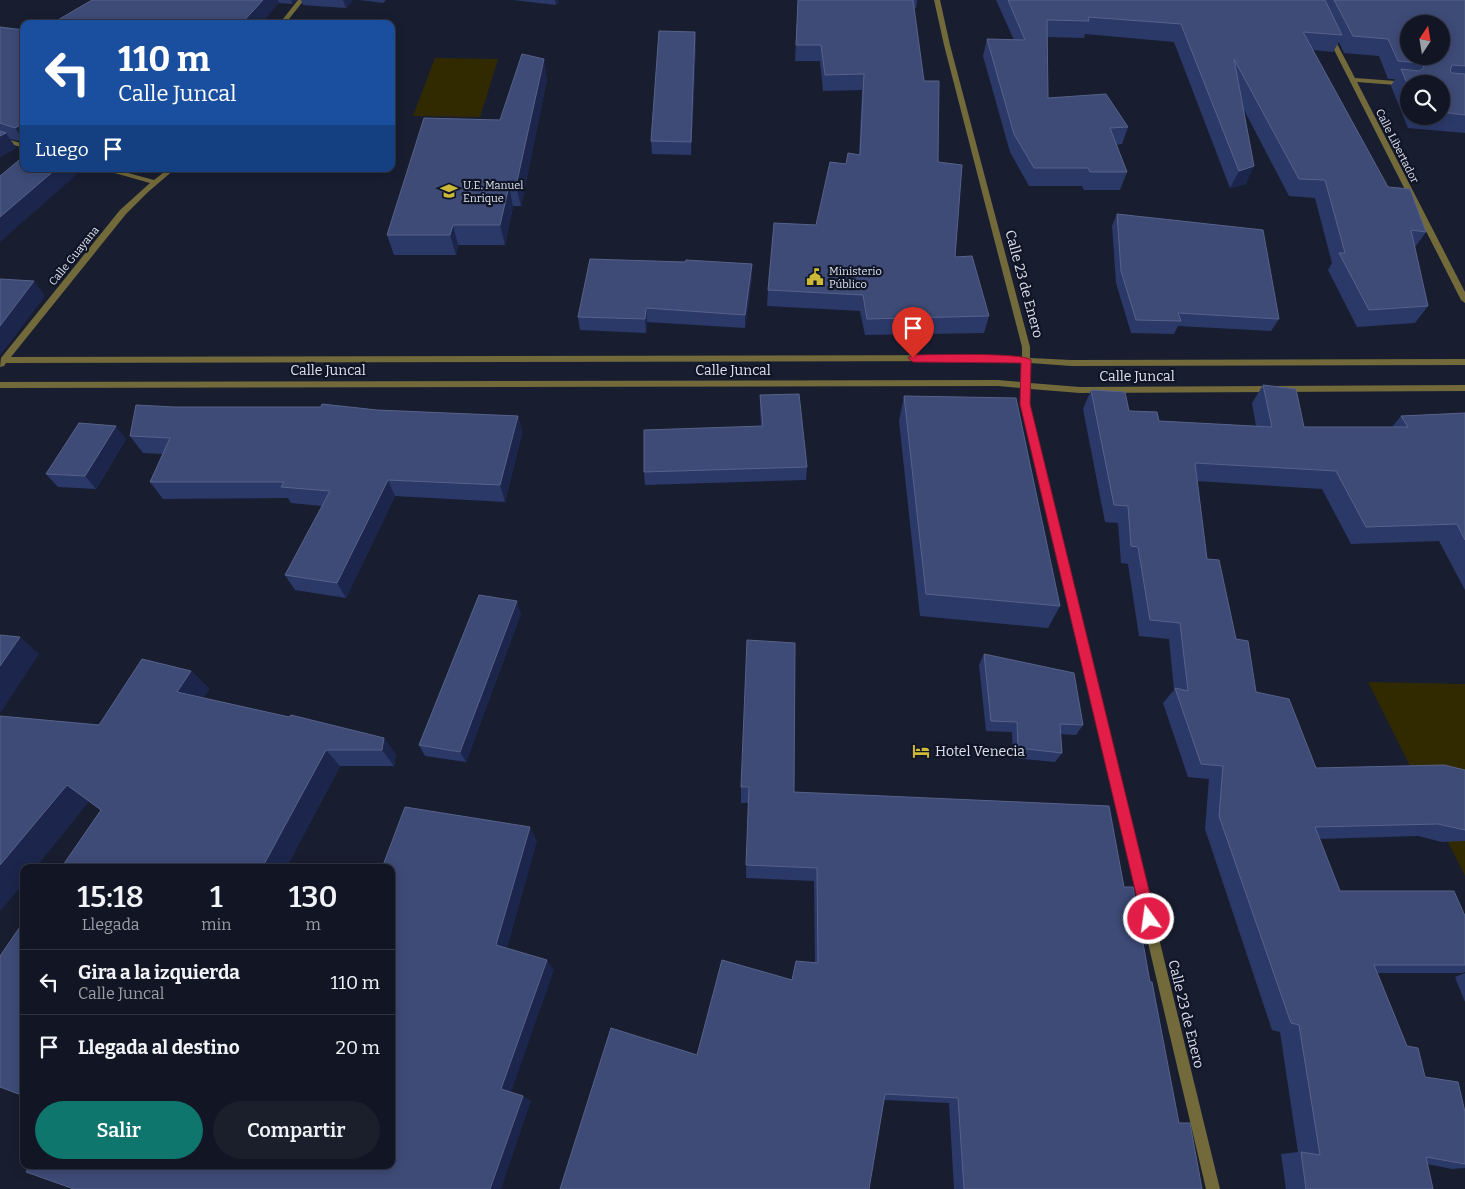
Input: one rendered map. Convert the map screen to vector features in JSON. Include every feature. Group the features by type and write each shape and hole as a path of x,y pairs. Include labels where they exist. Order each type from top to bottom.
{"street":[{"path":"285,20 301,0"},
{"name":"Calle 23 de Enero","path":"937,0 949,54 1026,347 1025,404 1213,1189"},
{"name":"Calle Libertador","path":"1327,31 1465,300"},
{"path":"1353,80 1400,83"},
{"path":"0,139 20,145"},
{"path":"117,172 155,182"},
{"name":"Calle Guayana","path":"2,362 124,212 168,172"},
{"name":"Calle Juncal","path":"2,362 992,358 1072,363 1465,362"},
{"name":"Calle Juncal","path":"0,385 998,383 1080,390 1465,388"}],"shaded area":[{"path":"435,58 498,59 480,117 413,116"},
{"path":"1368,682 1465,684 1465,876"}],"building":[{"path":"92,0 263,0 245,20 58,20"},
{"path":"798,0 913,0 924,81 939,81 938,162 962,165 955,257 972,256 989,316 867,319 863,295 768,290 774,223 816,225 830,162 846,164 848,153 860,155 864,74 825,75 821,45 796,45"},
{"path":"1008,0 1325,0 1342,35 1303,32 1388,187 1410,189 1426,232 1411,230 1428,306 1369,310 1339,253 1345,253 1325,180 1299,179 1234,59 1254,166 1239,171 1181,24 1088,17 1089,21 1047,20 1048,98 1106,94 1128,127 1110,128 1127,172 1090,172 1088,168 1034,168 1014,134 987,39 1025,40"},
{"path":"1334,0 1465,0 1465,66 1452,65 1450,71 1452,73 1465,74 1465,115 1450,113 1450,75 1404,75 1401,69 1419,71 1424,68 1423,65 1450,65 1450,15 1400,15 1400,61 1398,61 1388,39 1353,36"},
{"path":"0,27 20,30 20,125 15,128 0,123"},
{"path":"659,31 695,32 691,142 651,141"},
{"path":"522,54 544,59 516,186 509,186 500,225 453,225 450,235 387,235 424,118 500,120"},
{"path":"20,159 20,172 52,172 0,217 0,176"},
{"path":"1117,214 1263,230 1279,319 1178,313 1181,321 1136,320 1121,271"},
{"path":"590,259 685,262 686,260 752,264 745,315 646,308 645,319 578,317"},
{"path":"0,279 34,281 0,326"},
{"path":"1263,385 1296,389 1304,427 1408,427 1401,416 1465,413 1465,540 1457,524 1366,527 1336,471 1195,463 1207,559 1219,560 1236,639 1248,641 1256,692 1289,699 1316,768 1444,765 1465,770 1465,830 1438,824 1315,827 1340,891 1454,891 1465,916 1465,965 1374,965 1407,1046 1418,1048 1425,1077 1458,1082 1465,1112 1465,1164 1426,1157 1433,1189 1306,1189 1301,1152 1320,1155 1299,1025 1291,1023 1219,816 1223,766 1201,764 1175,688 1188,691 1180,623 1150,620 1138,547 1131,546 1128,506 1114,505 1091,390 1125,392 1129,411 1157,412 1159,421 1272,427"},
{"path":"799,394 807,467 644,472 644,430 763,426 760,395"},
{"path":"904,396 1016,398 1060,606 926,594"},
{"path":"322,404 377,410 518,416 500,485 388,480 337,583 285,575 330,491 281,487 284,482 150,482 170,438 130,436 136,405 174,407 321,407"},
{"path":"79,423 116,426 85,476 46,474"},
{"path":"479,595 517,601 460,752 419,745"},
{"path":"0,635 20,637 0,666"},
{"path":"747,640 795,643 794,792 1109,806 1124,887 1133,887 1179,1123 1190,1123 1202,1189 964,1189 958,1098 885,1094 869,1189 560,1189 611,1028 697,1055 722,960 792,980 796,961 818,963 817,868 746,865 749,787 741,787"},
{"path":"984,654 1074,673 1083,725 1060,724 1062,753 1018,748 1017,722 991,721"},
{"path":"142,659 191,671 177,692 289,717 291,715 384,738 382,750 326,750 264,864 64,864 101,810 67,785 0,865 0,716 99,725"},
{"path":"405,807 530,827 496,945 547,960 501,1089 523,1096 490,1189 74,1189 26,1172 28,1169 395,1169 395,864 384,864"},
{"path":"20,927 20,1094 0,1087 0,956"}],"place":[{"name":"U.E. Manuel Enrique","path":"449,191"},
{"name":"Ministerio Público","path":"815,277"},
{"name":"Hotel Venecia","path":"921,751"}],"route":[{"path":"913,358 1026,360 1025,404 1149,919"}]}
